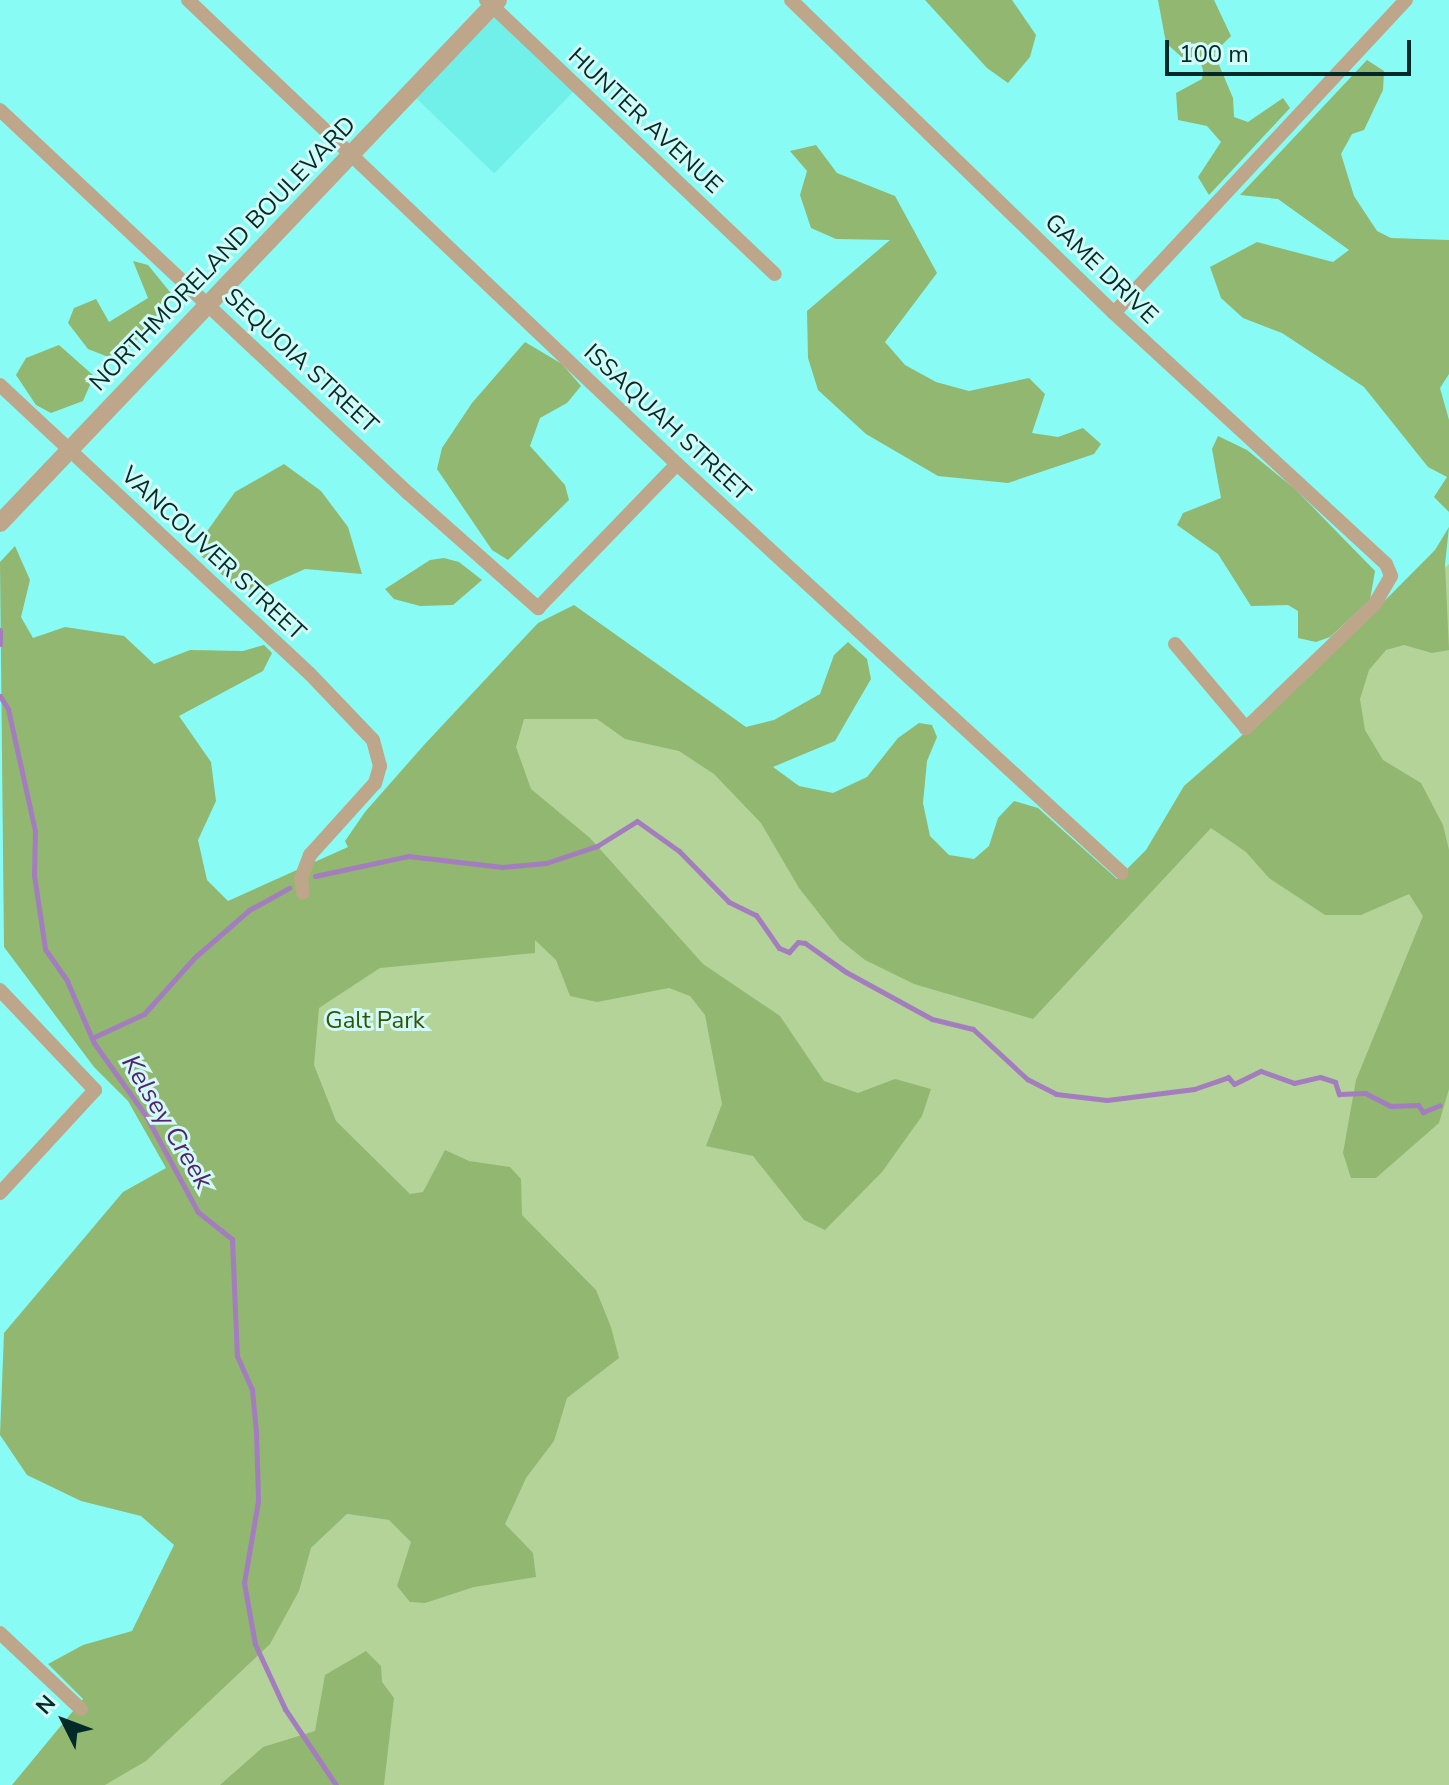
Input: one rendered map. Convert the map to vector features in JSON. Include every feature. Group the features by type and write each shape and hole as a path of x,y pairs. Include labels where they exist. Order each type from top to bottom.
{"street":[{"name":"ISSAQUAH STREET","path":"188,0 677,464 1122,873"},
{"name":"GAME DRIVE","path":"791,0 1114,313 1386,564 1391,576 1374,605 1246,728 1175,644"},
{"path":"1114,313 1406,0"},
{"name":"NORTHMORELAND BOULEVARD","path":"0,523 489,6"},
{"name":"HUNTER AVENUE","path":"489,6 775,274"},
{"name":"SEQUOIA STREET","path":"0,110 408,493 538,608 677,464"},
{"name":"VANCOUVER STREET","path":"0,385 366,729 380,766 367,793 304,865 303,893"},
{"path":"0,990 95,1090 0,1193"},
{"path":"2,1639 81,1709"}],"shaded area":[{"path":"492,6 577,88 494,174 409,92"}],"green space":[{"path":"925,0 1012,0 1036,35 1030,57 1008,83 987,68"},
{"path":"1158,0 1214,0 1231,36 1214,53 1233,98 1234,117 1248,122 1283,98 1290,108 1209,195 1198,177 1221,142 1207,126 1178,120 1176,93 1202,79 1203,70 1199,58 1185,60 1166,43"},
{"path":"1367,60 1384,71 1383,90 1364,130 1352,134 1341,154 1354,196 1377,231 1391,238 1449,240 1449,374 1440,388 1449,420 1449,512 1434,497 1447,477 1428,467 1364,387 1282,333 1243,318 1221,298 1210,267 1257,242 1333,262 1349,250 1278,199 1240,195"},
{"path":"816,145 837,173 895,196 937,273 885,342 905,365 936,382 969,391 1029,378 1045,394 1032,433 1058,437 1083,428 1101,444 1094,454 1008,483 938,476 866,434 818,390 808,358 807,311 890,240 836,239 811,228 800,195 807,171 790,151"},
{"path":"133,261 148,265 174,297 120,359 111,358 88,349 68,323 74,308 96,299 109,322 148,298"},
{"path":"525,342 562,364 581,386 567,403 540,418 530,446 565,485 569,500 508,560 492,550 437,469 442,448 472,403"},
{"path":"59,345 94,376 83,401 51,413 36,405 16,375 26,358"},
{"path":"1218,436 1247,450 1295,489 1375,571 1370,600 1330,637 1316,642 1298,638 1298,611 1288,605 1251,606 1218,554 1177,525 1183,513 1221,498 1212,449"},
{"path":"284,464 321,491 348,527 362,574 305,569 258,590 239,590 200,555 203,537 235,492"},
{"path":"1449,527 1445,564 1449,650 1432,653 1404,645 1386,650 1369,670 1360,699 1365,730 1383,760 1421,783 1443,825 1449,850 1449,1089 1439,1123 1376,1178 1351,1178 1343,1153 1356,1080 1423,916 1409,894 1361,915 1325,915 1269,878 1246,852 1211,828 1033,1019 914,984 865,960 840,940 799,888 761,823 714,774 679,751 625,739 597,719 524,719 516,747 531,789 590,838 703,964 780,1016 824,1081 858,1093 895,1079 931,1089 922,1116 882,1172 825,1230 804,1220 753,1156 706,1146 722,1104 705,1015 690,996 669,988 597,1002 570,996 556,960 535,940 535,953 380,968 319,1008 314,1065 336,1121 410,1194 423,1192 445,1150 469,1161 510,1167 521,1179 522,1215 596,1290 611,1327 619,1358 567,1398 554,1441 526,1478 505,1524 533,1553 536,1577 474,1587 425,1603 410,1602 397,1586 411,1542 389,1520 347,1514 311,1548 299,1591 270,1644 146,1761 105,1785 12,1785 83,1699 48,1664 83,1645 132,1631 174,1545 141,1516 81,1501 27,1475 0,1435 4,1333 123,1192 166,1168 128,1101 94,1067 4,947 0,562 15,546 30,580 21,617 33,638 65,627 124,636 154,664 190,650 243,651 264,645 272,653 263,671 179,716 211,762 216,801 198,840 207,880 228,901 348,847 345,841 365,812 424,745 538,623 574,605 746,727 774,720 820,694 834,655 848,642 867,659 871,679 835,741 773,767 799,786 833,793 867,777 898,738 919,723 932,725 937,737 927,761 923,803 930,836 949,855 974,859 989,846 998,818 1014,801 1038,808 1117,879 1146,850 1184,786 1312,674 1435,550"},
{"path":"444,558 459,562 482,580 453,605 420,606 394,599 385,589 430,560"},
{"name":"Galt Park","path":"1449,564 1449,1785 61,1785 347,1514 389,1520 167,955 455,817 548,626 1016,1011 1299,703"},
{"path":"366,1651 381,1666 382,1682 394,1698 384,1785 220,1785 263,1747 315,1731 325,1675"}],"waterway":[{"name":"Kelsey Creek","path":"0,630 0,644"},
{"name":"Kelsey Creek","path":"0,696 8,709 35,831 34,875 45,949 67,981 94,1043 146,1116 198,1212 232,1239 237,1356 252,1390 256,1432 258,1501 244,1583 255,1644 285,1709 336,1785"},
{"path":"315,876 408,856 502,867 546,863 597,846 637,821 679,851 729,902 756,915 779,948 789,952 798,942 805,943 846,972 932,1019 973,1029 1027,1079 1056,1094 1107,1100 1194,1089 1228,1077 1234,1084 1261,1071 1294,1083 1320,1077 1335,1082 1339,1094 1365,1093 1390,1106 1418,1105 1423,1112 1440,1105"},
{"path":"92,1038 144,1014 194,958 249,910 289,888"}]}
